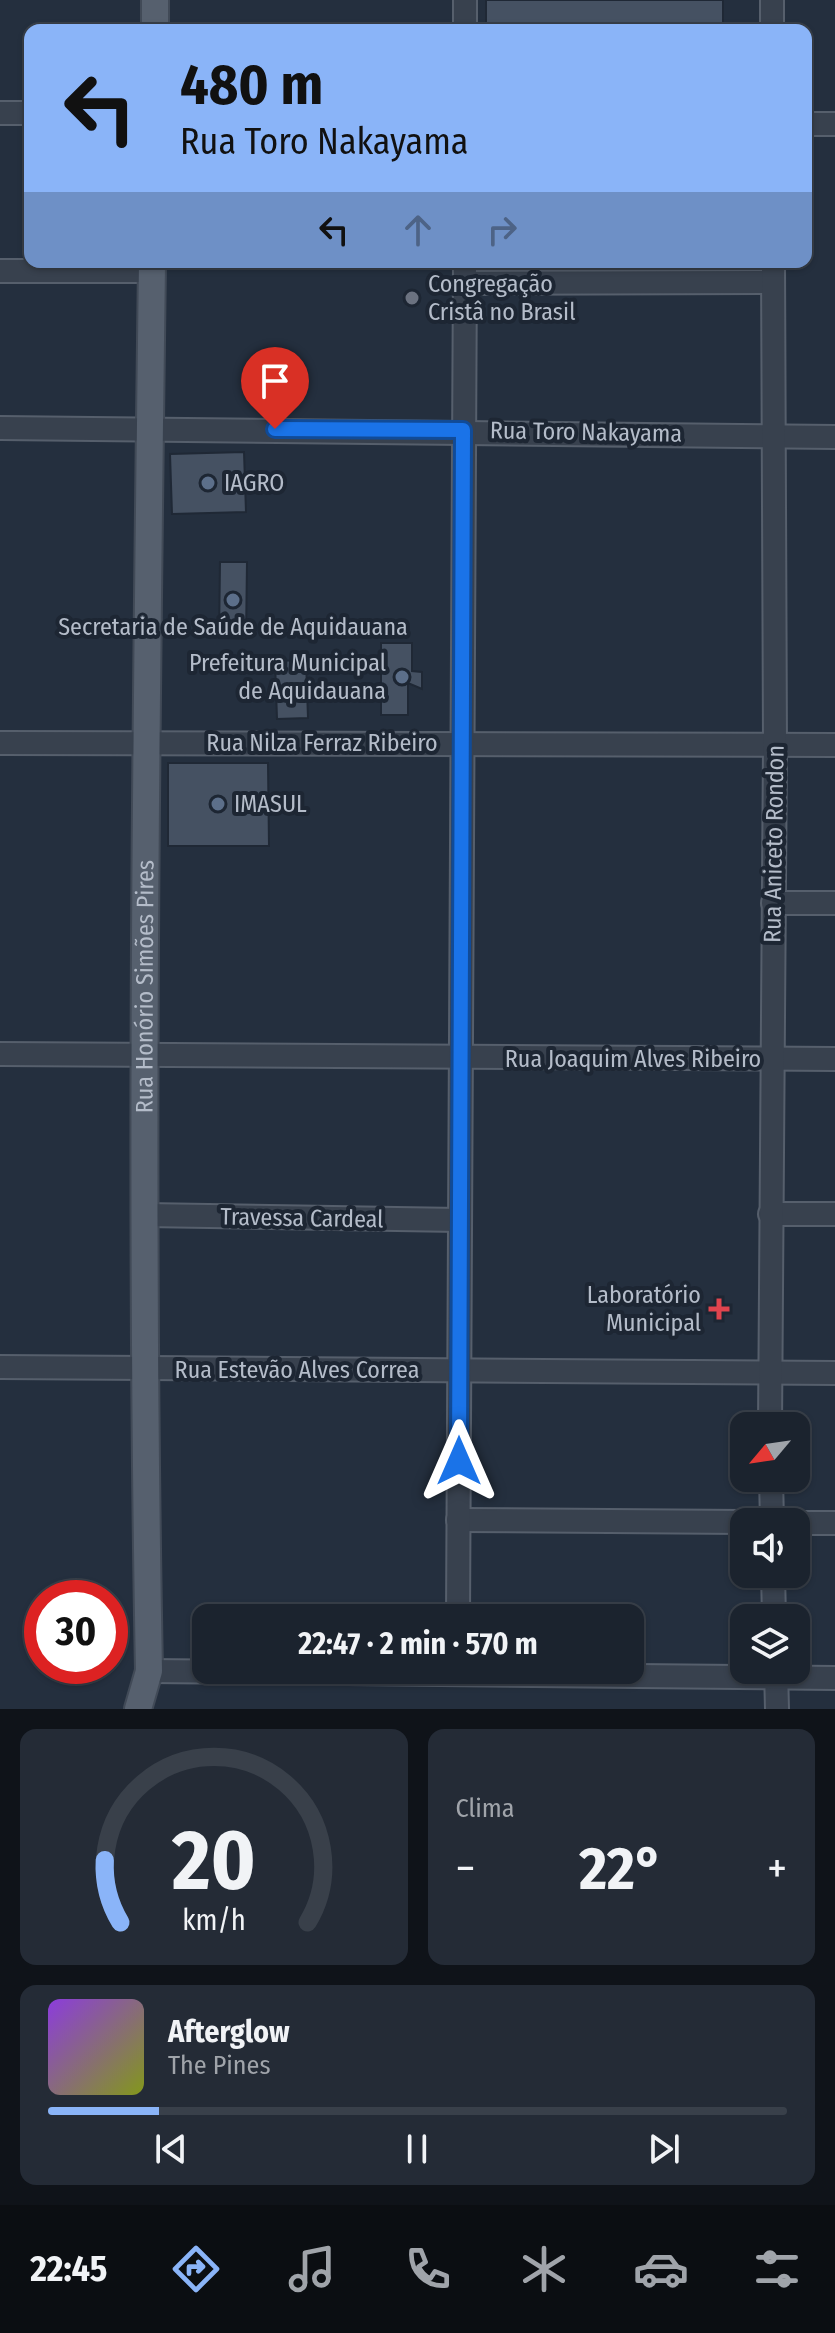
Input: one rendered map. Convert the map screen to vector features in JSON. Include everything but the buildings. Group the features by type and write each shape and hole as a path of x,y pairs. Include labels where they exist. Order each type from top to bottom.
{"main road":[{"path":"155,0 155,24"},
{"name":"Rua Honório Simões Pires","path":"138,1709 149,1671 143,1369 145,745 152,268"}],"street":[{"path":"465,0 465,24"},
{"path":"772,0 772,24"},
{"path":"0,113 24,113"},
{"path":"812,124 835,124"},
{"path":"0,271 91,268"},
{"path":"458,1604 465,273 773,272"},
{"name":"Rua Aniceto Rondon","path":"769,1412 775,745 773,272"},
{"name":"Rua Toro Nakayama","path":"0,428 463,430 835,437"},
{"name":"Rua Nilza Ferraz Ribeiro","path":"0,743 835,745"},
{"path":"773,903 835,903"},
{"name":"Rua Joaquim Alves Ribeiro","path":"0,1054 835,1059"},
{"path":"770,1214 835,1214"},
{"name":"Travessa Cardeal","path":"145,1215 460,1220"},
{"name":"Rua Estevão Alves Correa","path":"0,1367 835,1373"},
{"path":"458,1520 730,1522"},
{"path":"810,1523 835,1523"},
{"path":"149,1671 192,1671"},
{"path":"644,1673 730,1674"},
{"path":"810,1676 835,1678"},
{"path":"776,1684 777,1709"}],"place":[{"name":"Congregação Cristâ no Brasil","path":"412,298"},
{"name":"IAGRO","path":"208,483"},
{"name":"Secretaria de Saúde de Aquidauana","path":"233,600"},
{"name":"Prefeitura Municipal de Aquidauana","path":"402,677"},
{"name":"IMASUL","path":"218,804"},
{"name":"Laboratório Municipal","path":"719,1309"}],"route":[{"path":"275,429 463,430 459,1461"}]}
